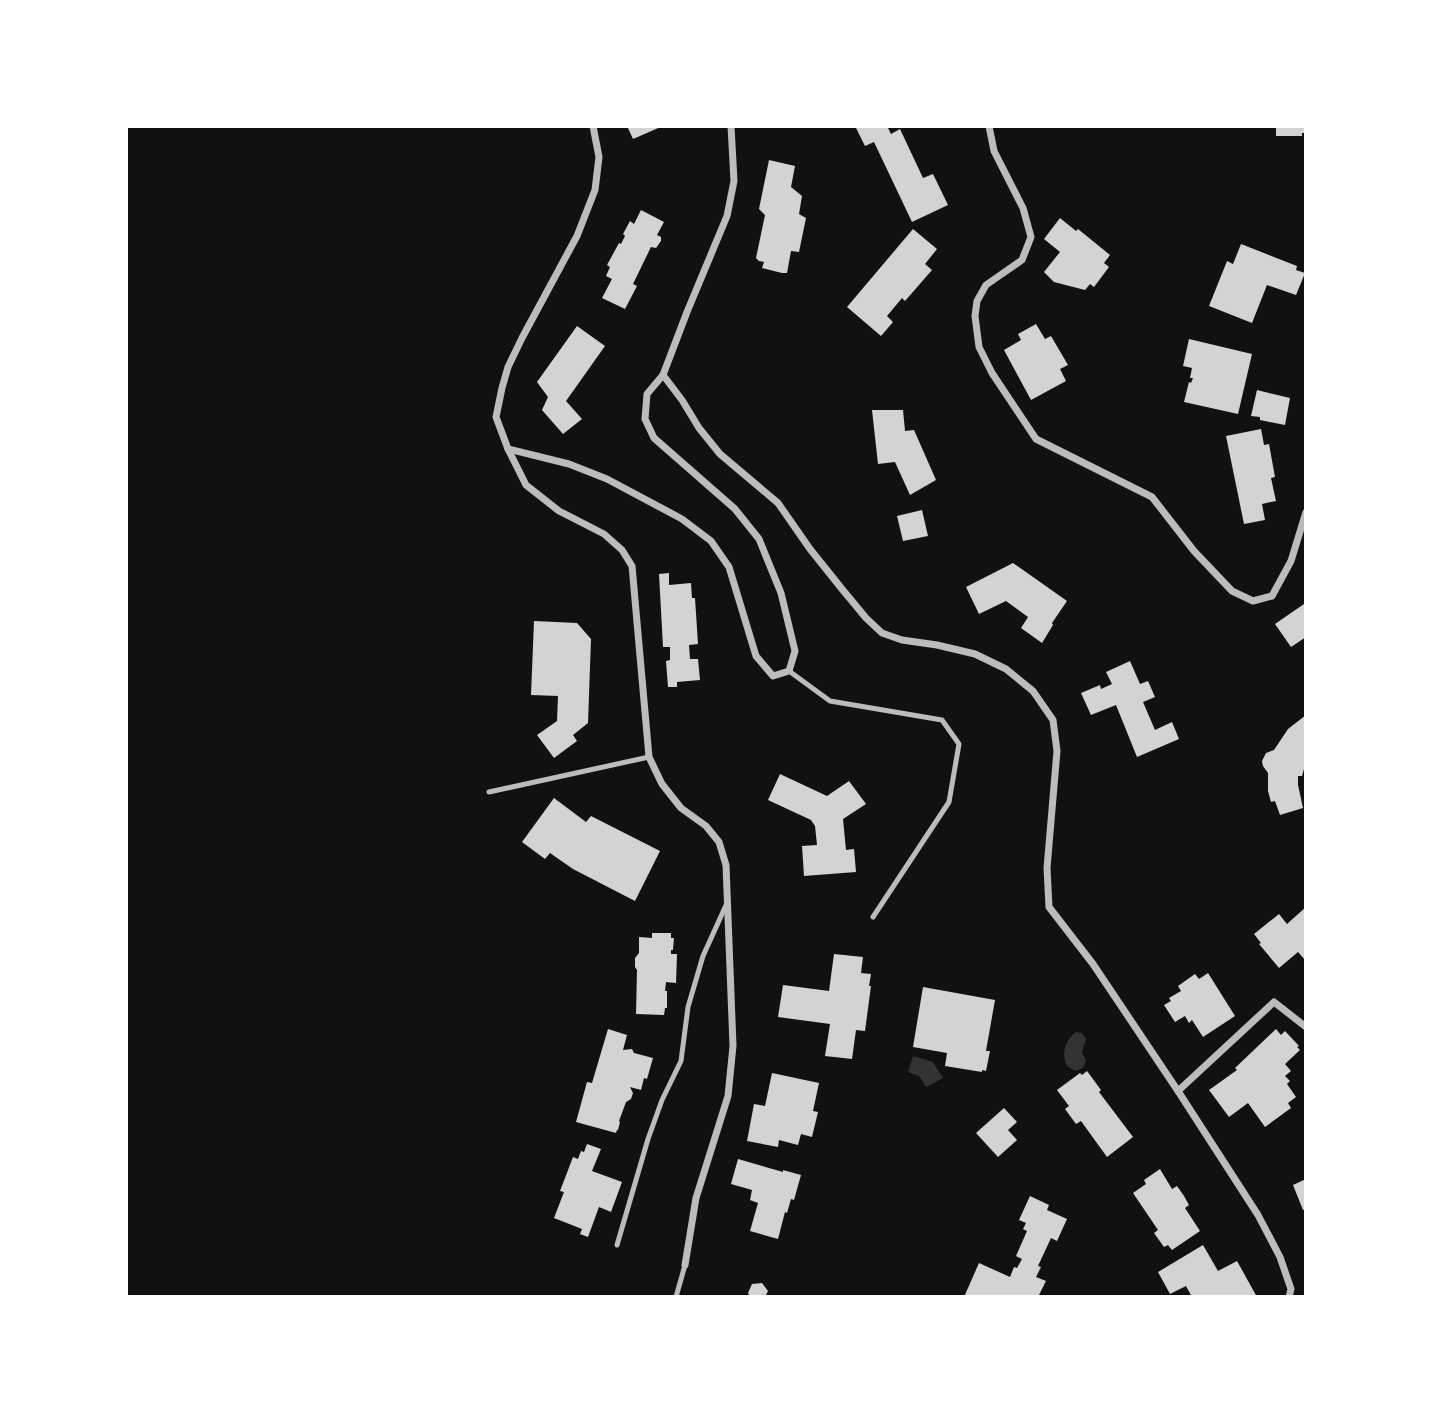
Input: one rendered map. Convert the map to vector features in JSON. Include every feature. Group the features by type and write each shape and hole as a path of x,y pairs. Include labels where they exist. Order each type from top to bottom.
{"street":[{"path":"593,126 599,157 595,190 577,236 508,367 496,417 526,485 559,511 604,534 622,550 632,566 649,757 662,784 681,808 706,826 719,842 726,865 733,1046 731,1071 728,1096 696,1198 685,1265"},
{"path":"508,449 569,464 607,480 682,519 711,541 730,567 756,656 773,676 789,671 795,651 781,593 759,539 735,509 654,438 645,419 647,394 663,375 727,216 734,181 731,126"},
{"path":"989,126 994,150 1023,208 1031,237 1022,260 986,285 977,301 975,316 979,347 992,373 1036,439 1152,497 1194,551 1232,591 1253,601 1272,596 1291,561 1306,512"},
{"path":"663,375 720,454 778,503 842,589 882,633 902,640 975,654 1006,669 1033,691 1053,720 1056,751 1047,868 1049,907 1093,964 1258,1215 1280,1256 1291,1289 1289,1297"},
{"path":"1178,1091 1274,1002 1306,1027"}],"lane":[{"path":"789,671 830,701 942,720 959,744 949,802 873,917"},
{"path":"489,792 649,757"},
{"path":"617,1245 648,1139 662,1100 681,1061 688,1007 703,957 727,902"},
{"path":"676,1297 685,1265"}],"shaded area":[{"path":"1076,1032 1082,1033 1086,1039 1082,1052 1086,1061 1083,1068 1075,1071 1067,1066 1064,1052 1069,1039"},
{"path":"913,1056 933,1062 943,1078 926,1087 919,1076 908,1072"}],"building":[{"path":"627,126 663,126 633,139"},
{"path":"855,126 887,126 891,134 900,129 923,178 933,174 948,205 912,222 874,142 865,146"},
{"path":"1276,126 1306,126 1306,133 1302,133 1302,136 1276,136"},
{"path":"769,160 795,166 791,187 802,196 799,214 806,218 799,252 791,251 787,273 762,268 764,262 756,258 765,215 759,209"},
{"path":"641,210 664,222 657,235 661,237 661,241 656,248 651,247 633,284 637,286 625,309 602,298 612,279 606,276 610,267 607,265 619,243 621,244 630,221 634,224"},
{"path":"1060,218 1110,255 1104,263 1109,267 1094,287 1090,284 1085,290 1054,282 1044,272 1060,252 1044,239"},
{"path":"913,229 937,249 925,264 932,270 905,301 902,298 887,316 893,322 881,336 847,307"},
{"path":"1241,244 1297,266 1296,270 1305,273 1296,295 1267,285 1252,323 1209,306 1227,261 1233,264"},
{"path":"1036,324 1045,339 1051,336 1068,365 1060,369 1066,381 1031,400 1004,350 1021,340 1018,334"},
{"path":"577,326 605,346 566,401 582,419 563,434 542,410 548,397 537,382"},
{"path":"1189,339 1252,354 1238,414 1184,402 1189,382 1191,383 1193,378 1190,378 1192,368 1183,366"},
{"path":"1257,390 1290,398 1285,425 1251,416"},
{"path":"872,410 903,410 905,431 914,430 936,480 910,495 895,462 878,464"},
{"path":"1261,429 1264,445 1269,444 1275,477 1271,478 1276,501 1262,504 1265,520 1244,524 1226,436"},
{"path":"922,510 928,536 903,541 897,516"},
{"path":"1013,563 1067,601 1042,643 1021,628 1028,617 1006,601 979,614 966,587"},
{"path":"669,573 669,585 691,583 692,598 695,598 698,644 689,645 690,659 698,659 700,680 677,682 677,687 668,687 666,661 670,660 670,647 663,647 659,574"},
{"path":"1304,604 1306,637 1291,647 1275,624"},
{"path":"534,621 577,623 591,639 588,723 573,735 577,741 554,758 537,735 557,721 558,696 531,695"},
{"path":"1130,661 1140,684 1148,681 1155,697 1143,702 1155,730 1172,722 1179,739 1137,757 1116,705 1091,715 1081,693 1100,685 1101,689 1112,684 1106,672"},
{"path":"1306,715 1306,762 1302,776 1298,776 1303,808 1280,815 1275,801 1271,802 1268,773 1262,761 1266,753 1274,750 1288,729"},
{"path":"780,774 827,796 849,781 866,804 843,819 846,850 854,849 856,872 804,876 802,846 817,845 815,826 811,820 768,800"},
{"path":"554,798 586,822 591,816 660,851 635,901 573,869 550,853 545,859 522,842"},
{"path":"1306,907 1306,961 1298,952 1279,968 1254,934 1279,914 1287,924"},
{"path":"652,933 671,933 671,938 674,938 671,954 677,954 676,983 666,982 667,1008 664,1015 636,1014 635,958 639,953 639,937 652,938"},
{"path":"834,954 863,957 861,973 871,974 865,1031 856,1030 852,1059 825,1056 830,1024 778,1017 783,985 829,991"},
{"path":"1208,973 1235,1016 1203,1037 1192,1020 1189,1023 1185,1016 1175,1022 1164,1005 1171,1001 1169,998 1181,991 1178,986 1195,974 1199,979"},
{"path":"923,987 995,1000 986,1051 990,1051 986,1071 945,1066 947,1053 913,1047"},
{"path":"608,1029 627,1035 623,1050 632,1049 634,1053 653,1058 641,1090 630,1087 633,1093 631,1099 626,1102 616,1133 576,1122 587,1082 592,1083"},
{"path":"1276,1029 1281,1035 1285,1031 1300,1050 1285,1064 1291,1071 1285,1076 1290,1081 1287,1084 1296,1097 1288,1103 1291,1108 1265,1127 1248,1103 1229,1117 1209,1090 1237,1070 1235,1068"},
{"path":"1087,1071 1101,1090 1099,1092 1133,1137 1107,1157 1081,1121 1076,1124 1065,1109 1069,1106 1057,1090"},
{"path":"772,1073 819,1083 813,1111 818,1112 812,1137 801,1134 798,1145 779,1140 778,1147 747,1141 754,1104 765,1106"},
{"path":"1004,1108 1017,1122 1008,1130 1017,1140 998,1157 976,1133"},
{"path":"587,1144 601,1149 592,1171 622,1182 611,1212 599,1207 588,1237 580,1234 582,1229 554,1218 564,1192 560,1191 573,1157 578,1159"},
{"path":"738,1159 801,1175 794,1200 791,1199 787,1213 785,1212 778,1239 750,1231 758,1203 750,1200 752,1190 731,1184"},
{"path":"1160,1169 1172,1189 1177,1186 1184,1196 1189,1205 1185,1208 1200,1231 1172,1250 1168,1245 1164,1247 1154,1233 1158,1230 1133,1193 1146,1184 1144,1180"},
{"path":"1306,1179 1306,1209 1303,1210 1293,1185"},
{"path":"1030,1196 1049,1205 1047,1210 1067,1219 1057,1241 1051,1238 1038,1266 1041,1267 1036,1277 1046,1281 1038,1297 964,1297 979,1263 1010,1277 1014,1267 1017,1268 1022,1259 1016,1256 1027,1231 1023,1229 1026,1223 1019,1220"},
{"path":"1203,1245 1218,1271 1237,1261 1257,1297 1192,1297 1186,1286 1170,1294 1158,1272"},
{"path":"762,1283 768,1291 765,1297 750,1297 748,1293 752,1284"}]}
